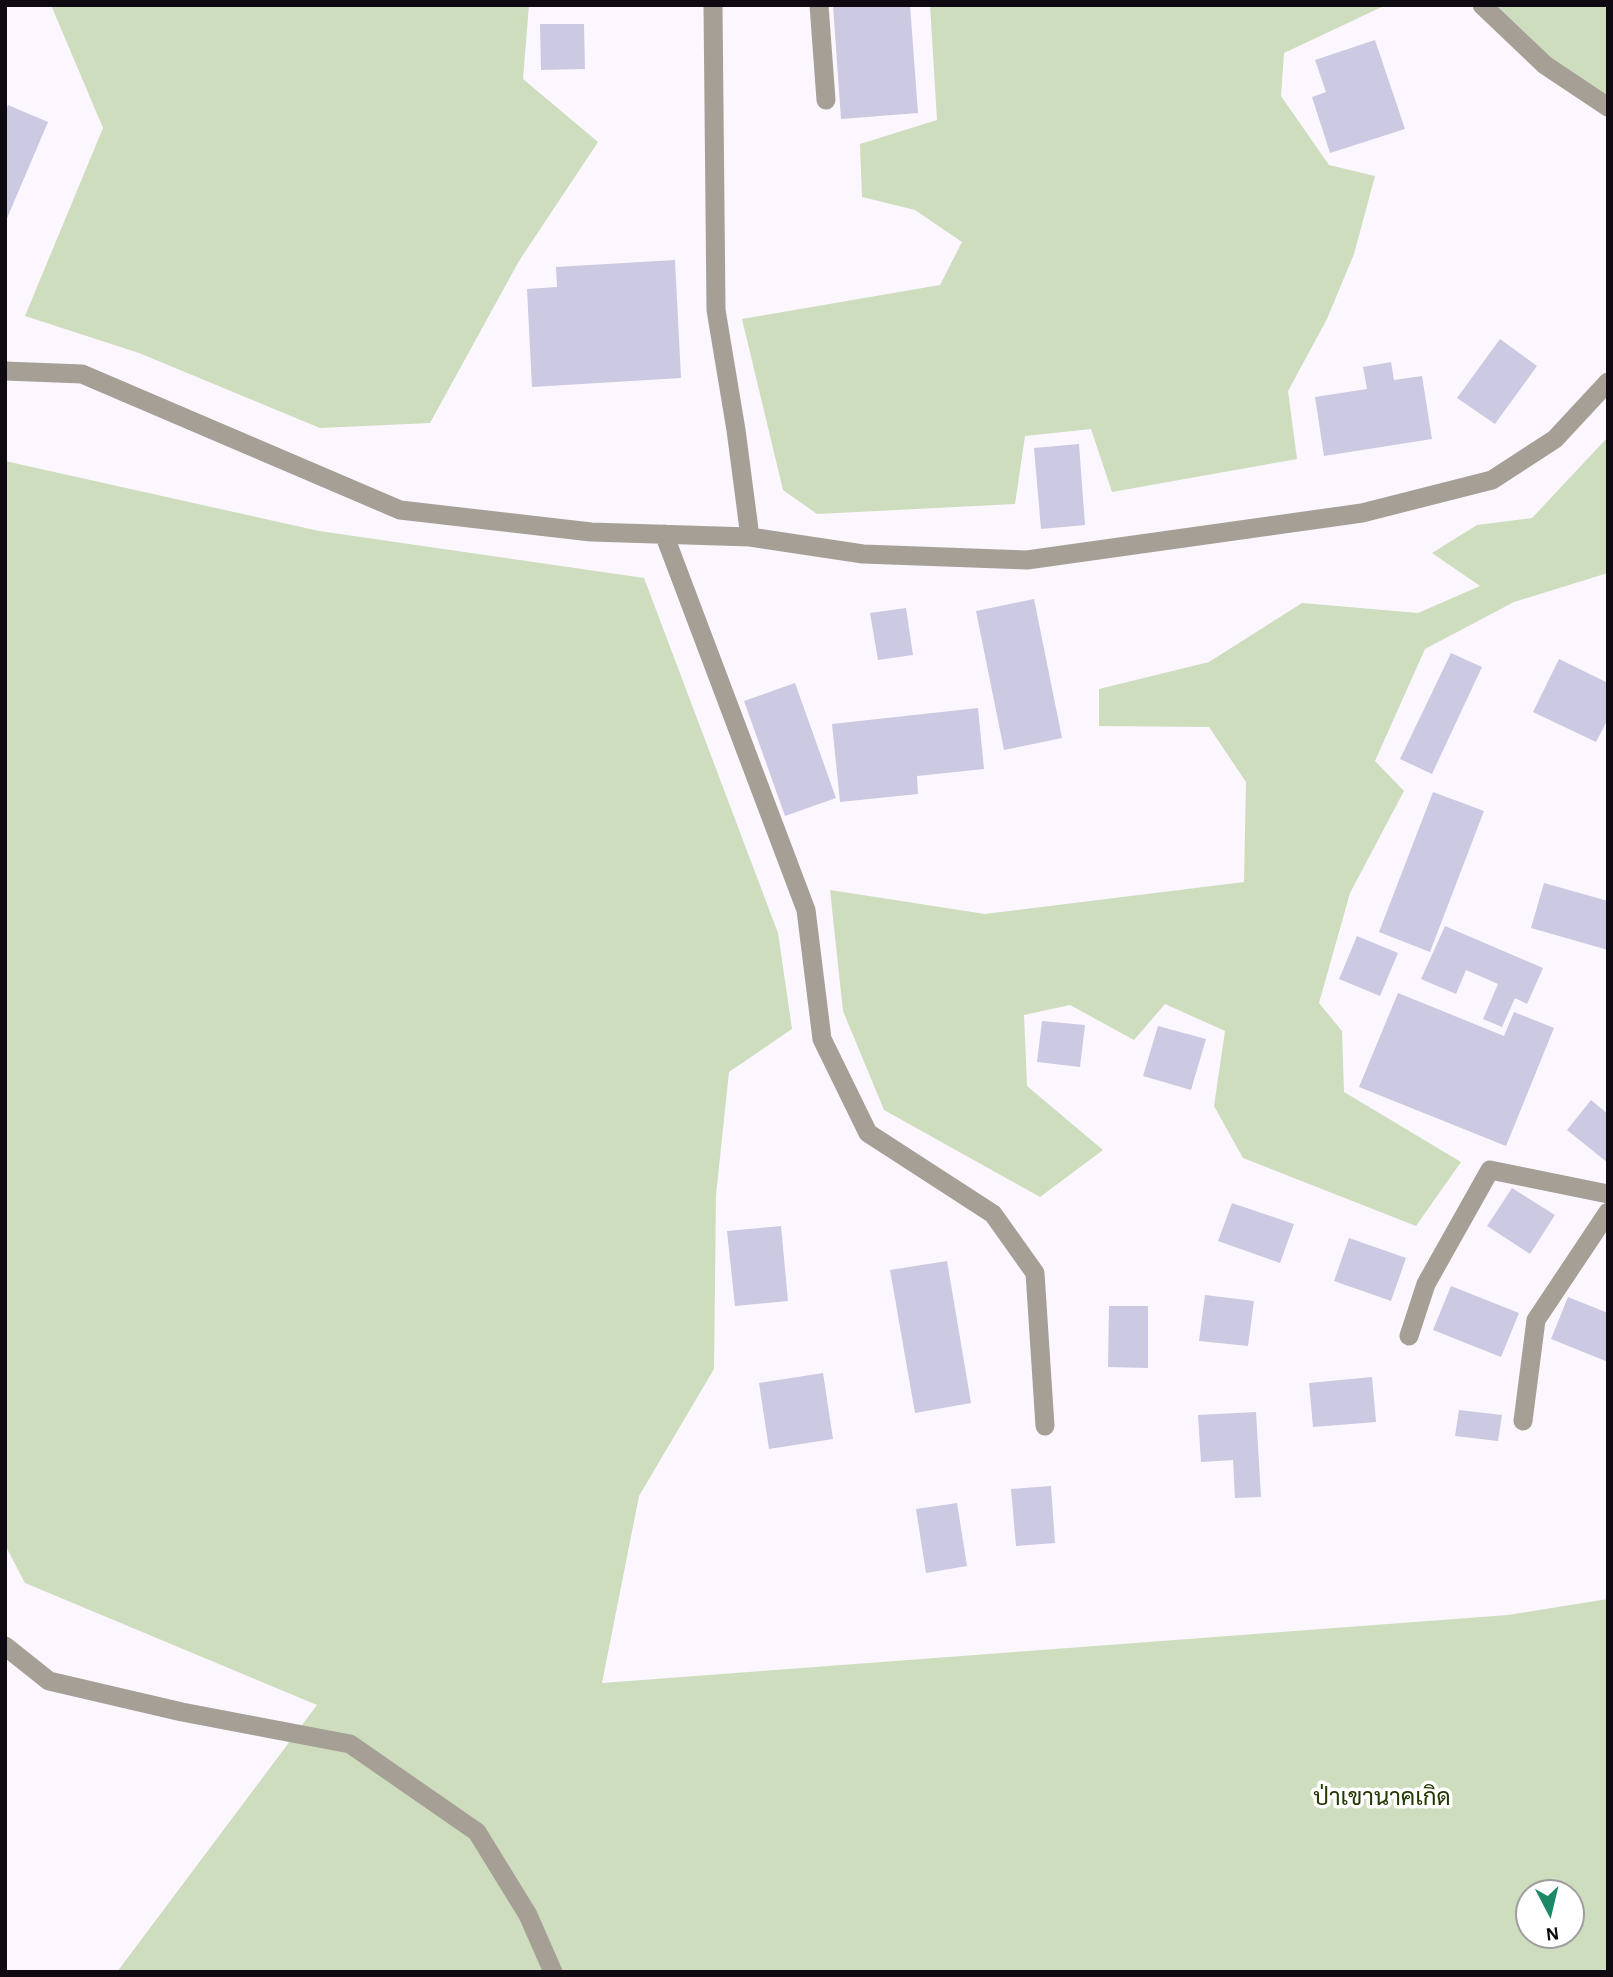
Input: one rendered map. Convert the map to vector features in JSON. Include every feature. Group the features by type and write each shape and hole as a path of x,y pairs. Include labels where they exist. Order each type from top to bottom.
{"street":[{"path":"713,5 716,310 750,537"},
{"path":"819,5 826,100"},
{"path":"1482,5 1545,65 1608,107"},
{"path":"5,371 82,374 400,510 590,531 750,537 863,554 1027,560 1362,513 1492,481 1555,439 1608,382"},
{"path":"664,534 806,910 822,1039 868,1133 993,1214 1035,1273 1045,1426"},
{"path":"1409,1336 1426,1284 1490,1170 1608,1195"},
{"path":"1523,1421 1536,1320 1608,1212"},
{"path":"5,1646 49,1681 183,1713 350,1744 477,1832 528,1914 553,1972"}],"green space":[{"path":"51,5 529,5 523,79 598,142 519,261 430,423 320,428 139,353 25,316 103,128"},
{"path":"930,5 1386,5 1284,53 1281,96 1329,165 1375,176 1354,254 1327,319 1288,391 1297,459 1112,492 1091,429 1025,436 1015,504 817,514 783,490 742,319 940,285 962,242 915,210 862,197 860,144 937,120"},
{"path":"1496,5 1608,5 1608,100 1545,65"},
{"path":"1608,437 1608,573 1514,602 1425,649 1375,761 1404,791 1350,893 1319,1003 1342,1031 1344,1092 1461,1162 1416,1226 1243,1158 1214,1106 1225,1031 1165,1004 1134,1040 1070,1005 1024,1015 1027,1086 1103,1150 1040,1197 884,1110 843,1011 830,890 985,914 1244,882 1246,782 1209,727 1099,726 1099,689 1209,662 1302,603 1418,613 1480,586 1432,553 1477,525 1532,518"},
{"name":"ป่าเขานาคเกิด","path":"5,461 319,531 644,578 778,933 792,1029 729,1072 716,1195 714,1369 639,1496 602,1683 1508,1615 1608,1599 1608,1972 117,1972 317,1705 25,1583 5,1545"}],"building":[{"path":"833,5 910,5 918,113 841,119"},
{"path":"540,24 584,24 585,69 541,70"},
{"path":"1375,40 1405,129 1330,153 1312,97 1326,92 1315,60"},
{"path":"8,105 48,122 5,223 5,112"},
{"path":"675,260 681,378 532,387 527,289 557,287 556,267"},
{"path":"1500,339 1537,366 1495,424 1457,398"},
{"path":"1391,362 1394,380 1422,376 1432,439 1324,456 1315,397 1367,389 1363,367"},
{"path":"1079,444 1085,525 1041,529 1034,448"},
{"path":"1034,599 1062,738 1004,750 976,611"},
{"path":"906,608 913,655 878,660 870,613"},
{"path":"1451,653 1482,667 1432,774 1400,759"},
{"path":"1559,659 1608,683 1608,719 1596,742 1533,712"},
{"path":"795,683 836,798 785,816 744,701"},
{"path":"978,708 984,769 917,776 918,794 840,802 832,724"},
{"path":"1433,792 1484,811 1430,952 1379,932"},
{"path":"1544,883 1608,901 1608,950 1531,928"},
{"path":"1445,926 1543,968 1527,1004 1515,998 1502,1027 1483,1019 1498,984 1466,970 1456,994 1421,979"},
{"path":"1357,936 1398,953 1380,996 1339,979"},
{"path":"1398,993 1504,1036 1514,1012 1554,1028 1506,1146 1359,1087"},
{"path":"1042,1021 1085,1025 1080,1067 1037,1062"},
{"path":"1158,1026 1206,1039 1191,1090 1143,1076"},
{"path":"1591,1100 1608,1114 1608,1163 1567,1130"},
{"path":"1512,1188 1555,1215 1530,1254 1487,1226"},
{"path":"1232,1203 1294,1224 1280,1263 1218,1241"},
{"path":"781,1226 788,1301 735,1306 727,1231"},
{"path":"1349,1238 1406,1258 1391,1301 1334,1281"},
{"path":"947,1261 971,1403 915,1413 890,1270"},
{"path":"1451,1286 1519,1313 1501,1357 1433,1330"},
{"path":"1205,1295 1254,1301 1248,1346 1199,1341"},
{"path":"1568,1297 1608,1313 1608,1362 1551,1339"},
{"path":"1109,1306 1148,1306 1148,1368 1108,1367"},
{"path":"823,1373 833,1439 769,1449 759,1383"},
{"path":"1372,1377 1376,1422 1313,1427 1309,1383"},
{"path":"1459,1410 1502,1415 1498,1441 1455,1436"},
{"path":"1256,1412 1261,1497 1235,1498 1233,1460 1201,1462 1198,1415"},
{"path":"1051,1486 1055,1543 1016,1546 1011,1489"},
{"path":"957,1503 967,1566 926,1573 916,1509"}]}
